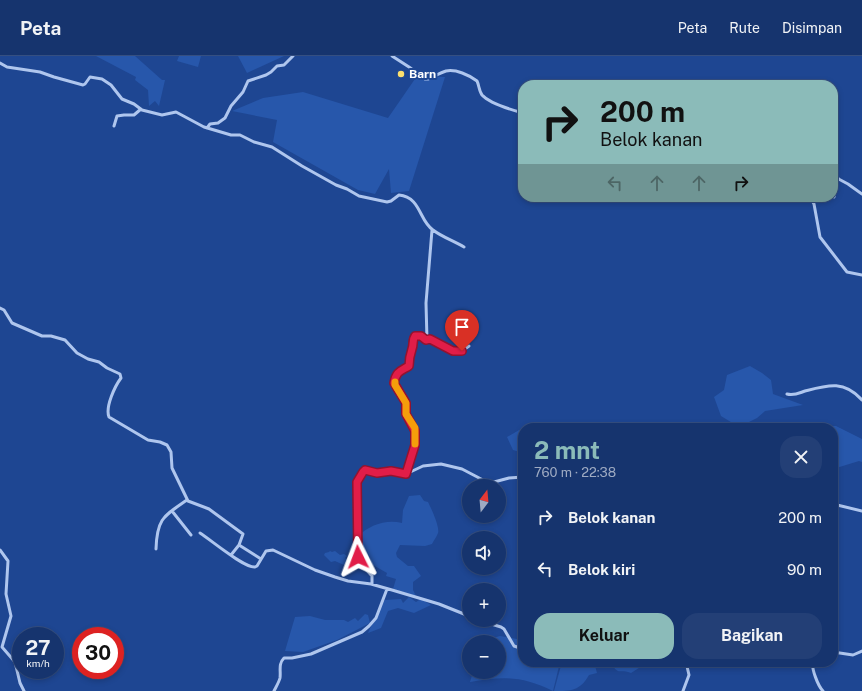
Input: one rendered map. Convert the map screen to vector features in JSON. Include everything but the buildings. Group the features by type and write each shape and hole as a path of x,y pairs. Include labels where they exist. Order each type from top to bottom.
{"street":[{"path":"207,128 210,124 218,123 225,118 231,106 243,92 248,81 266,75 277,66 284,65 293,56"},
{"path":"392,56 409,66 424,79 428,79 446,71 467,75 477,81 481,93 485,98 518,111"},
{"path":"0,63 7,67 40,72 55,78 83,85 90,77 102,79 114,87 122,99 141,109 162,115 176,112 207,128 216,129 231,135 240,135 254,142 275,148 300,165 359,196 387,202 399,195 407,197 413,201 432,230 464,247"},
{"path":"114,126 117,116 125,114 134,115 141,109"},
{"path":"838,178 862,194"},
{"path":"813,202 820,237 848,272 862,275"},
{"path":"427,340 426,303 432,230"},
{"path":"0,308 4,310 12,323 42,336 52,336 65,340 77,353 88,359 99,362 107,368 121,374 121,378 114,390 108,416 110,419 148,440 167,445 171,452 172,468 188,500 191,503 209,509 243,534 239,545 232,555"},
{"path":"406,474 415,445 415,431 406,414 406,403 395,385 395,380 400,370 409,366 409,355 414,336 421,336 427,340 430,339 457,352 462,351 469,346"},
{"path":"787,394 794,395 832,385 852,392 862,400"},
{"path":"372,584 372,576 358,560 357,482 365,470 377,473 391,471 406,474 423,466 441,464 459,468 483,480 494,482 518,477"},
{"path":"156,549 158,528 165,516 188,500"},
{"path":"838,505 862,511"},
{"path":"172,511 190,535"},
{"path":"200,533 253,568 257,566 266,551 273,550 335,578 372,584 439,604 462,613"},
{"path":"239,545 261,558"},
{"path":"0,550 8,561 6,594 11,616 1,646 15,662 20,683 24,691"},
{"path":"274,691 280,678 279,670 282,660 287,657 292,658 311,654 362,632 376,618 387,589"},
{"path":"501,627 504,629 514,646 518,647"},
{"path":"838,653 853,655 862,651"},
{"path":"683,691 689,675 687,667"},
{"path":"812,667 818,684 823,691"}],"shaded area":[{"path":"96,56 135,56 162,80 165,80 159,106 155,101 149,106 148,90 135,80 136,77"},
{"path":"179,56 201,56 198,67 177,61"},
{"path":"238,56 284,56 247,73"},
{"path":"417,76 445,77 409,191 391,193 389,169 375,194 358,190 273,142 277,120 232,111 263,98 303,92 388,118"},
{"path":"750,366 771,380 773,394 803,405 765,411 757,418 747,423 732,423 721,416 714,397 724,390 727,375"},
{"path":"838,427 862,439 862,462 859,461 838,467"},
{"path":"518,431 518,452 513,450 507,437"},
{"path":"420,495 424,501 428,502 438,526 438,534 432,544 425,546 400,545 396,553 397,557 408,566 414,566 421,576 413,582 413,590 416,596 393,589 396,579 386,576 387,573 359,557 358,536 373,526 384,522 402,523 403,510 409,496"},
{"path":"330,551 335,551 340,555 344,554 347,556 345,558 351,562 350,564 346,563 344,565 335,561 331,562 324,555"},
{"path":"409,597 416,602 421,599 431,605 414,613 398,608 388,611 381,628 368,633 380,606 385,600 401,599 403,603"},
{"path":"365,614 368,615 370,623 337,640 303,652 285,651 295,617 310,616 325,620 344,620 348,622 355,618 358,621"},
{"path":"506,637 518,639 518,667 559,667 553,691 532,682 506,678"},
{"path":"561,667 595,667 597,673 589,675 578,687 565,691 554,691"},
{"path":"613,667 640,667 631,673 617,671"},
{"path":"471,679 493,679 470,682"}],"slow traffic":[{"path":"395,382 395,385 406,403 406,414 415,428 415,444"}],"place":[{"name":"Barn","path":"401,74"}],"route":[{"path":"358,557 357,482 365,470 377,473 391,471 406,474 415,445 415,428 406,414 406,403 394,383 400,370 409,366 409,355 412,348 412,340 415,336 420,336 426,340 430,339 434,342 442,344 453,351 462,351"}]}
